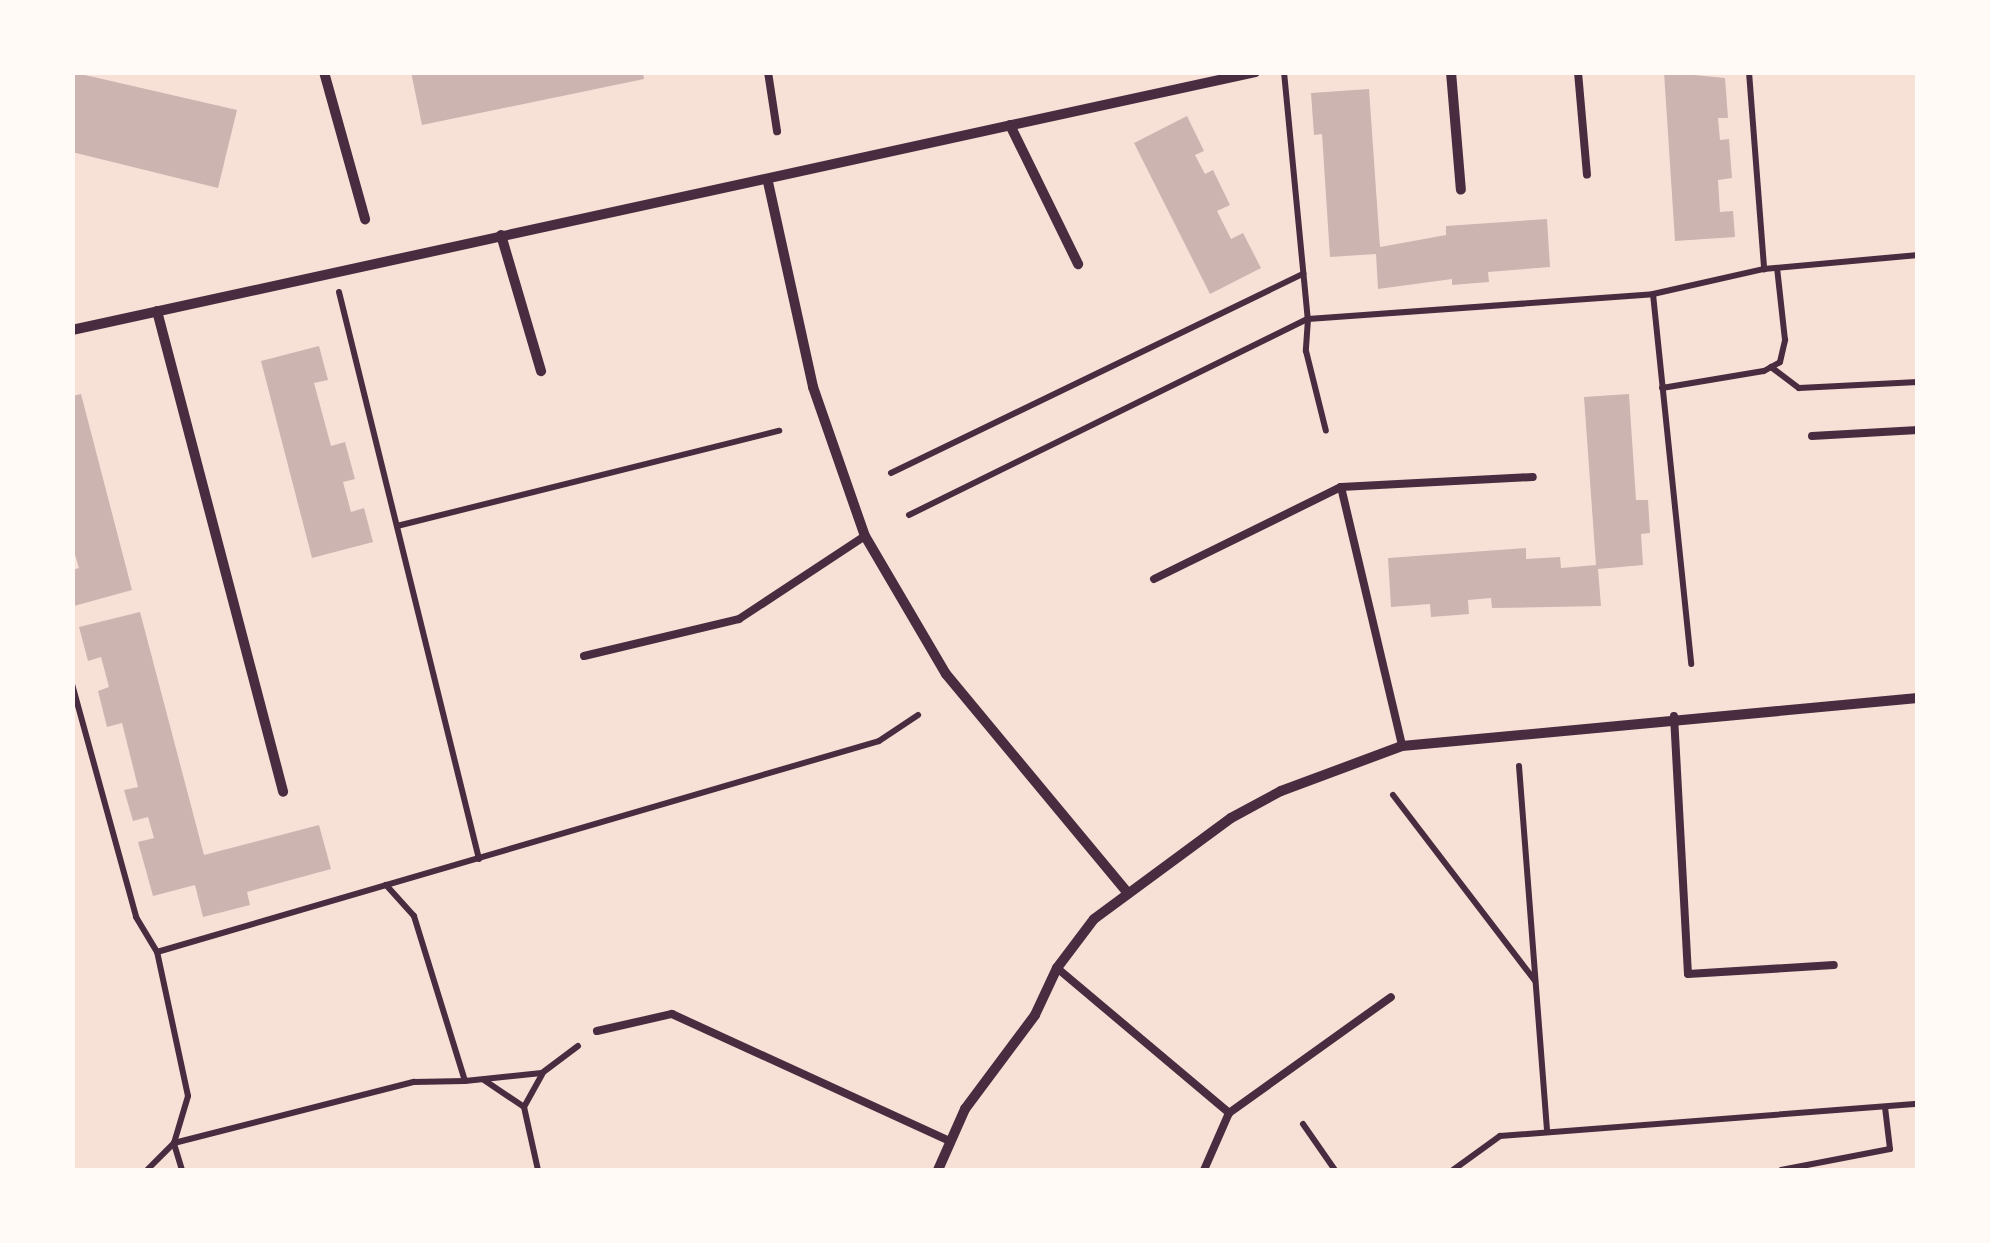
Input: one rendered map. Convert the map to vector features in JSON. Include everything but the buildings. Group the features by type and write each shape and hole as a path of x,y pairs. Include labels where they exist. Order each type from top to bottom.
{"street":[{"path":"324,72 365,219"},
{"path":"72,330 500,235 768,182 1255,72"},
{"path":"1452,72 1461,190"},
{"path":"1010,125 1078,264"},
{"path":"768,182 813,387 865,536 946,674 1128,892"},
{"path":"500,235 541,370"},
{"path":"157,311 283,792"},
{"path":"938,1170 965,1109 1035,1016 1057,968 1094,919 1128,892 1281,791 1402,746 1674,716 1918,698"}],"lane":[{"path":"768,72 776,131"},
{"path":"1578,72 1587,175"},
{"path":"1812,436 1918,430"},
{"path":"1154,579 1342,486 1533,477"},
{"path":"1342,486 1402,746"},
{"path":"584,656 739,620 865,536"},
{"path":"1674,716 1688,974 1834,964"},
{"path":"1057,968 1229,1113"},
{"path":"1204,1170 1229,1113 1391,998"},
{"path":"597,1031 672,1014 949,1141"}],"path":[{"path":"1284,72 1308,319 1306,351 1326,431"},
{"path":"1749,72 1764,270"},
{"path":"909,515 1308,319 1653,294 1777,268 1918,256"},
{"path":"1662,388 1780,362 1784,340 1777,268"},
{"path":"891,473 1303,274"},
{"path":"339,291 479,859"},
{"path":"1653,294 1690,664"},
{"path":"1771,367 1799,388 1918,382"},
{"path":"396,526 779,431"},
{"path":"72,684 136,917 157,952 188,1096 174,1143 147,1170"},
{"path":"157,952 878,741 918,715"},
{"path":"1518,766 1547,1132"},
{"path":"1394,795 1535,982"},
{"path":"386,885 414,916 465,1081"},
{"path":"538,1170 524,1106 542,1072 578,1046"},
{"path":"174,1143 414,1082 542,1072"},
{"path":"483,1079 524,1106"},
{"path":"1453,1170 1500,1136 1918,1104"},
{"path":"1780,1170 1890,1149 1885,1106"},
{"path":"1304,1124 1335,1170"},
{"path":"174,1143 182,1170"}]}
